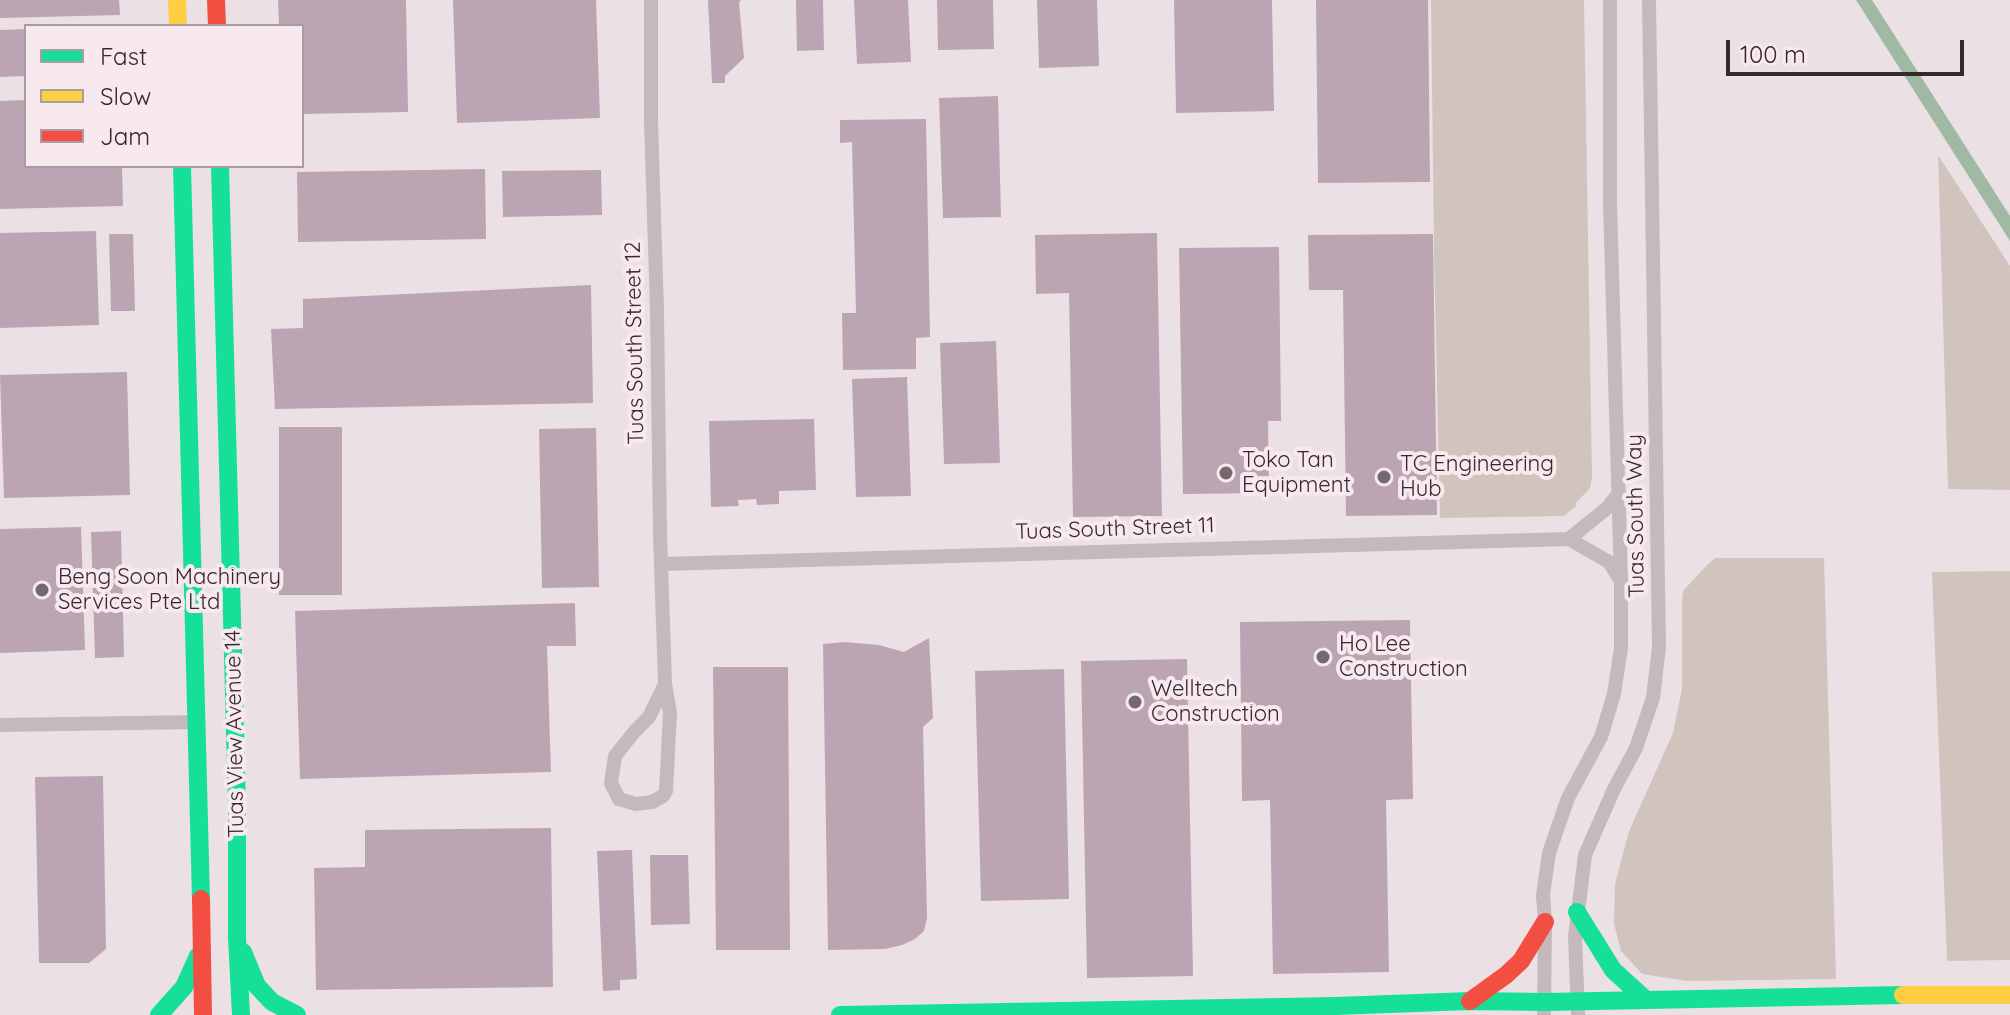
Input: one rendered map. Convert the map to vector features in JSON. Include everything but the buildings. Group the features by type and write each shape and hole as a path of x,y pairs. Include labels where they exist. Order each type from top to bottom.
{"street":[{"path":"177,0 178,24"},
{"path":"216,0 217,24"},
{"name":"Tuas South Street 12","path":"651,0 651,121 665,684 670,713 666,791 652,802 636,804 619,799 611,783 615,756 649,717 665,684"},
{"name":"Tuas South Way","path":"1545,1008 1543,895 1549,853 1568,798 1601,737 1614,694 1621,648 1610,205 1610,0"},
{"name":"Tuas South Way","path":"1578,1008 1575,936 1585,855 1636,748 1653,698 1659,647 1649,0"},
{"name":"Tuas View Avenue 14","path":"182,168 203,1015"},
{"name":"Tuas View Avenue 14","path":"220,168 241,1015"},
{"path":"1619,493 1607,508 1569,539 1609,562 1621,581"},
{"name":"Tuas South Street 11","path":"662,564 1569,539"},
{"path":"0,725 197,722"},
{"path":"1577,912 1613,970 1646,1000"},
{"path":"1470,1001 1521,961 1545,922"},
{"path":"237,937 257,986 272,1002 297,1015"},
{"path":"159,1015 184,987 201,949"},
{"path":"840,1015 1470,1001 1578,1008 1646,1000 2010,995"}],"shaded area":[{"path":"1431,0 1584,0 1592,477 1590,488 1564,516 1440,518"},
{"path":"1856,0 1872,0 2010,216 2010,241"},
{"path":"1938,155 2010,266 2010,490 1948,489"},
{"path":"1715,558 1824,558 1836,979 1687,981 1642,974 1621,951 1614,924 1615,884 1629,831 1673,733 1682,689 1683,591"},
{"path":"2010,571 2010,960 1947,961 1932,572"}],"traffic: fast":[{"path":"182,168 201,899"},
{"path":"220,168 241,1015"},
{"path":"1577,912 1613,970 1646,1000"},
{"path":"243,952 257,986 272,1002 297,1015"},
{"path":"159,1015 184,987 198,956"},
{"path":"840,1015 1903,995"}],"traffic: slow":[{"path":"177,0 178,24"},
{"path":"1903,995 2010,995"}],"traffic: jam":[{"path":"216,0 217,24"},
{"path":"201,899 203,1015"},
{"path":"1470,1001 1521,961 1545,922"}],"place":[{"name":"Toko Tan Equipment","path":"1226,473"},
{"name":"TC Engineering Hub","path":"1384,477"},
{"name":"Beng Soon Machinery Services Pte Ltd","path":"42,590"},
{"name":"Ho Lee Construction","path":"1323,657"},
{"name":"Welltech Construction","path":"1135,702"}]}
